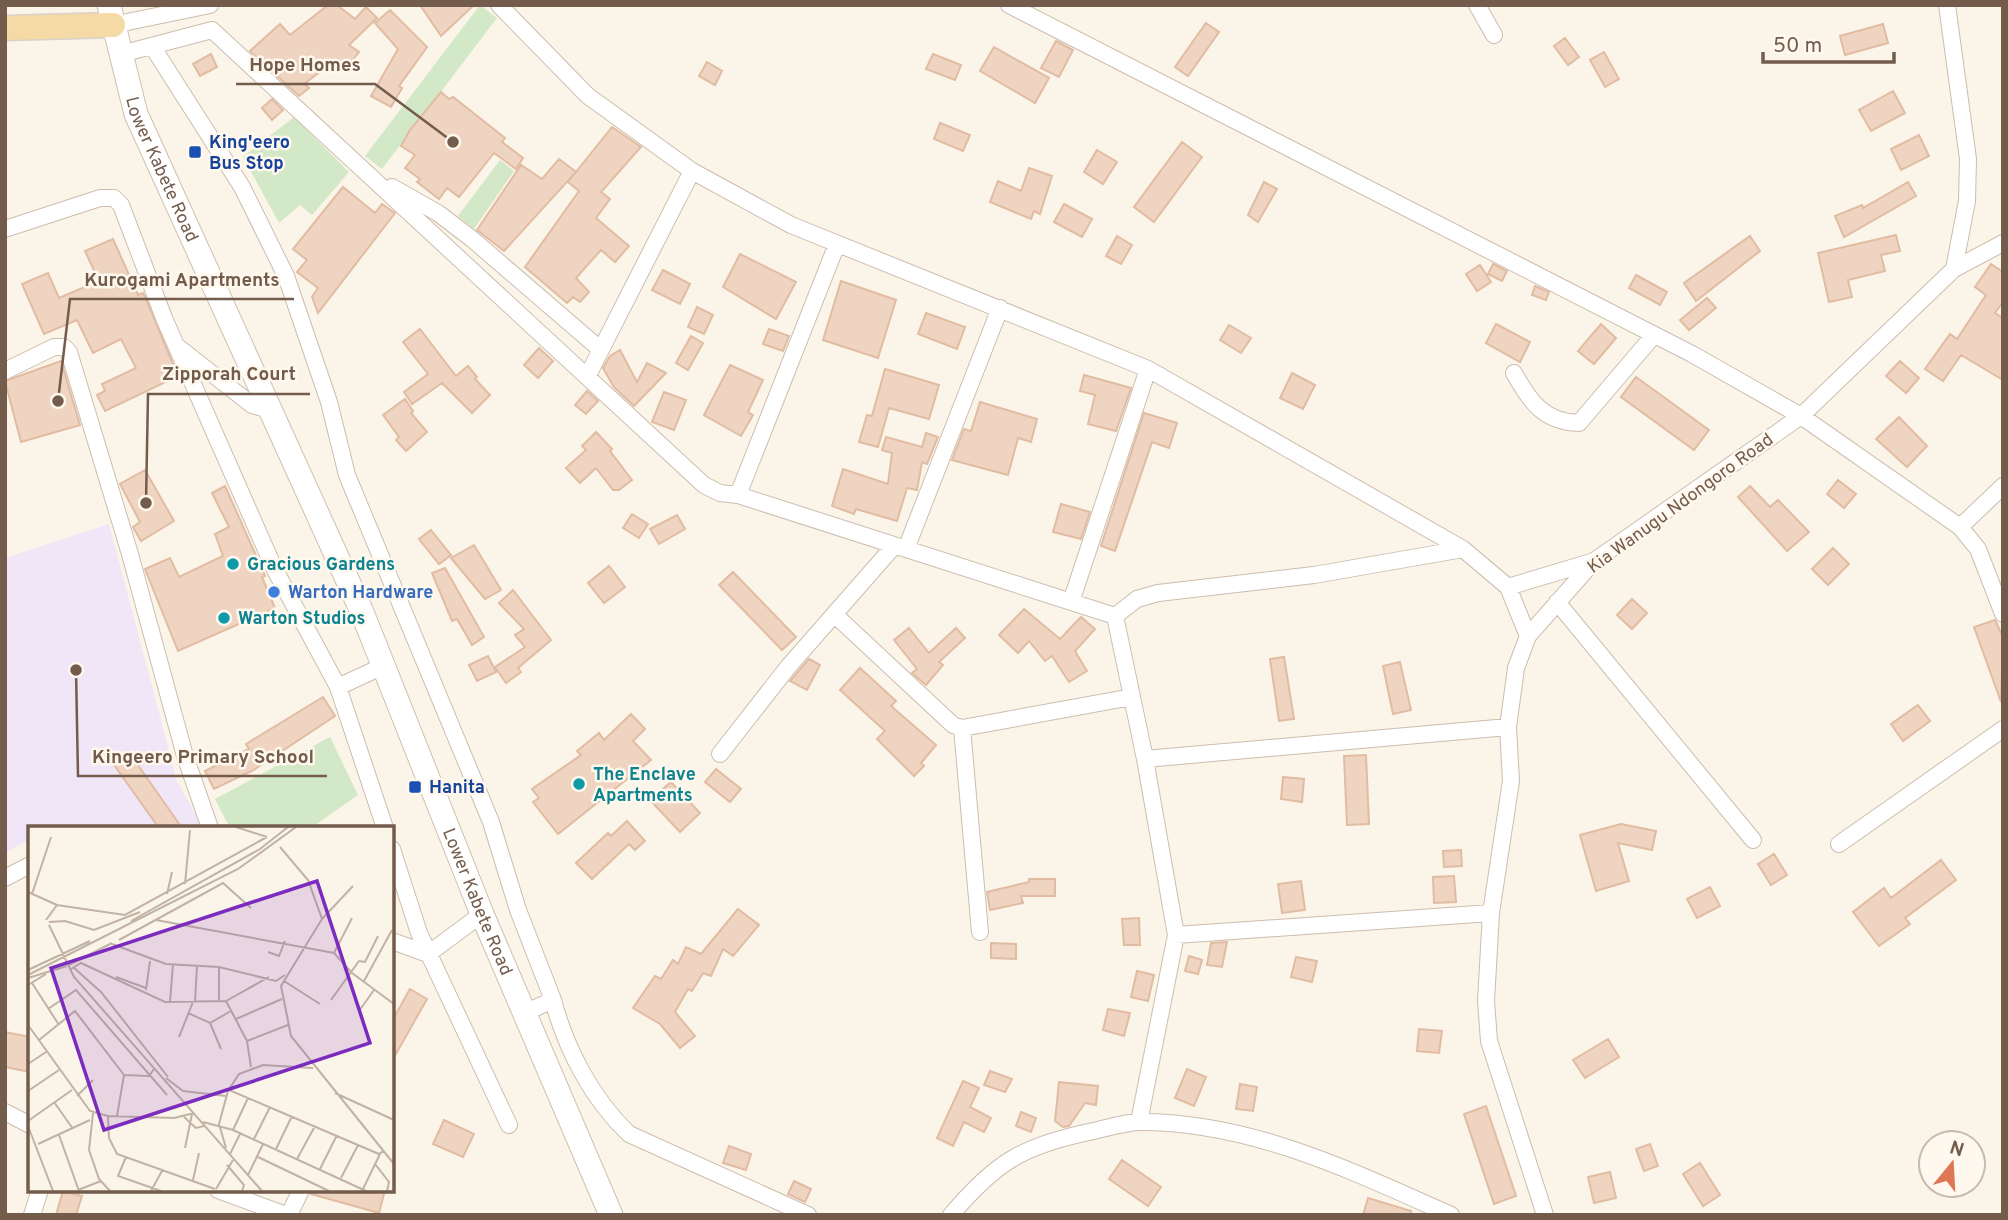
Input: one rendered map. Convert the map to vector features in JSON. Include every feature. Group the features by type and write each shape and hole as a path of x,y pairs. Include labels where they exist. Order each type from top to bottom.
{"main road":[{"path":"5,28 111,15"},
{"name":"Lower Kabete Road","path":"111,15 136,114 383,666 482,915 611,1215"}],"street":[{"path":"111,15 210,5"},
{"path":"499,5 589,96 692,171 791,225 1148,369 1463,549 1508,587 1528,636"},
{"path":"1009,5 1654,335 1801,416 1961,527 1978,549 2003,614"},
{"path":"1477,5 1494,35"},
{"path":"1947,5 1968,159 1967,201 1954,270"},
{"path":"121,54 212,30 704,485 720,493 738,495 1115,616"},
{"path":"152,46 242,187 286,276 329,402 347,475 491,822 518,910 552,1000 563,1038 610,1115 629,1134 808,1215"},
{"path":"366,171 438,213 601,350"},
{"path":"587,377 692,171"},
{"path":"5,229 73,205 114,198 121,205 175,344 274,568 338,687 384,826"},
{"name":"Kia Wanugu Ndongoro Road","path":"1543,1214 1489,1041 1486,1001 1491,914 1511,781 1508,727 1516,668 1528,636 1594,561 1801,416 1954,270 2003,243"},
{"path":"738,495 837,244"},
{"path":"720,754 835,615 900,547 1000,308"},
{"path":"1514,373 1526,395 1541,411 1561,423 1579,423 1654,335"},
{"path":"175,344 252,405 270,410"},
{"path":"5,371 54,347 64,347 69,352 130,554 185,756 209,826"},
{"path":"1071,602 1148,369"},
{"path":"1961,527 2003,486"},
{"path":"1115,616 1137,599 1158,593 1314,575 1463,549"},
{"path":"1508,587 1594,561"},
{"path":"1557,602 1754,840"},
{"path":"835,615 953,725 962,728 1132,697"},
{"path":"1115,616 1145,759 1177,935 1139,1122"},
{"path":"338,687 383,666"},
{"path":"1145,759 1508,727"},
{"path":"962,728 980,932"},
{"path":"1839,844 2003,729"},
{"path":"394,855 428,954 509,1125"},
{"path":"5,878 28,866"},
{"path":"1177,935 1491,914"},
{"path":"428,954 482,915"},
{"path":"394,942 428,954"},
{"path":"524,1013 552,1000"},
{"path":"5,1112 28,1124"},
{"path":"951,1215 979,1182 1006,1161 1045,1142 1139,1122 1240,1134 1308,1154 1451,1215"},
{"path":"32,1215 39,1192"},
{"path":"224,1192 287,1215 300,1192"}],"shaded area":[{"path":"109,524 177,781 202,826 28,826 28,840 5,853 5,558"}],"green space":[{"path":"480,5 497,18 382,169 365,156"},
{"path":"294,117 349,172 312,215 300,205 279,223 243,157"},
{"path":"500,160 514,171 474,229 458,216"},
{"path":"330,737 358,795 314,826 229,826 215,799"}],"building":[{"path":"328,5 337,5 355,19 366,7 377,18 349,45 359,52 347,67 337,59 304,84 309,88 299,96 250,51 280,24 290,35"},
{"path":"420,5 474,5 441,36"},
{"path":"390,10 427,47 399,86 402,88 391,107 371,96 398,49 375,23"},
{"path":"1206,23 1219,32 1188,76 1175,67"},
{"path":"1883,24 1888,43 1845,55 1840,36"},
{"path":"1565,38 1579,57 1568,65 1554,46"},
{"path":"1056,41 1073,50 1059,77 1041,68"},
{"path":"994,47 1049,78 1035,103 980,71"},
{"path":"1604,52 1619,79 1605,87 1590,60"},
{"path":"211,54 217,67 200,76 193,64"},
{"path":"933,54 961,65 955,80 926,69"},
{"path":"707,62 722,71 715,85 699,76"},
{"path":"1893,91 1905,113 1871,131 1859,110"},
{"path":"441,92 449,99 453,97 505,138 502,142 523,158 516,169 494,153 459,197 447,188 439,199 417,182 420,179 405,168 415,155 401,146 410,130"},
{"path":"272,99 283,110 272,120 262,108"},
{"path":"940,123 970,135 963,151 934,139"},
{"path":"612,127 641,147 601,192 610,199 596,218 629,246 615,262 601,250 576,278 589,292 580,302 573,297 567,303 525,267 579,191 568,182"},
{"path":"1919,135 1929,156 1901,170 1891,149"},
{"path":"1182,142 1202,157 1154,222 1134,207"},
{"path":"1097,150 1117,162 1103,184 1084,172"},
{"path":"559,159 576,172 504,251 477,230 521,165 542,179"},
{"path":"1029,168 1052,176 1040,214 1034,211 1031,219 990,202 998,181 1021,191"},
{"path":"1264,182 1277,189 1258,222 1248,215"},
{"path":"1908,182 1916,196 1844,237 1835,216 1862,205 1863,208"},
{"path":"343,187 375,213 382,204 395,213 318,313 312,297 318,288 297,272 307,260 293,249"},
{"path":"1064,204 1092,219 1082,237 1054,222"},
{"path":"1896,235 1900,251 1881,255 1885,271 1848,280 1852,297 1829,302 1818,253"},
{"path":"1117,236 1132,245 1121,264 1106,256"},
{"path":"1750,236 1760,251 1696,301 1684,283"},
{"path":"113,239 138,295 143,293 146,299 178,376 105,411 97,395 105,391 102,384 136,368 121,339 93,353 77,320 44,334 22,284 48,273 59,298 99,281 85,251"},
{"path":"740,254 796,282 776,319 723,287"},
{"path":"1493,264 1507,271 1502,281 1488,274"},
{"path":"1991,264 2003,272 2003,302 1995,313 2003,318 2003,380 1961,355 1943,381 1925,369 1950,334 1957,339 1986,295 1975,287"},
{"path":"1480,265 1491,282 1477,291 1466,274"},
{"path":"663,270 690,284 680,304 652,290"},
{"path":"1636,275 1667,292 1660,305 1629,288"},
{"path":"841,281 896,300 878,358 823,340"},
{"path":"1535,286 1549,292 1546,300 1532,295"},
{"path":"1707,298 1716,308 1689,330 1680,320"},
{"path":"697,307 713,315 704,334 688,327"},
{"path":"926,313 965,327 957,349 918,334"},
{"path":"1496,324 1530,342 1520,362 1486,343"},
{"path":"1601,324 1616,338 1594,364 1578,351"},
{"path":"1229,325 1251,338 1241,353 1220,340"},
{"path":"420,329 456,376 468,366 477,377 475,379 490,395 472,413 442,383 412,404 404,392 428,374 403,342"},
{"path":"769,329 789,336 783,351 763,344"},
{"path":"691,336 703,343 688,370 676,363"},
{"path":"539,348 553,361 538,378 524,365"},
{"path":"620,350 637,382 647,363 666,373 634,406 614,387 603,368 610,356"},
{"path":"61,361 80,425 21,442 5,381"},
{"path":"1900,361 1919,378 1906,393 1886,376"},
{"path":"730,365 763,380 748,412 753,415 741,436 704,415"},
{"path":"885,369 939,385 929,419 889,408 878,447 859,442 867,415 872,416"},
{"path":"1292,373 1315,385 1303,409 1280,398"},
{"path":"1084,375 1131,388 1116,431 1088,424 1095,395 1080,391"},
{"path":"1636,377 1709,430 1694,450 1621,397"},
{"path":"587,391 598,401 586,414 575,405"},
{"path":"664,392 686,400 674,430 652,422"},
{"path":"405,399 413,411 411,413 427,432 406,451 396,440 399,437 383,415"},
{"path":"980,402 1037,419 1031,442 1018,438 1008,475 952,460 964,429 971,431"},
{"path":"1144,413 1177,423 1169,448 1152,442 1115,551 1101,546"},
{"path":"1899,417 1927,446 1907,467 1876,439"},
{"path":"596,432 612,449 610,451 632,480 619,490 613,490 596,468 580,483 566,468 586,450 582,446"},
{"path":"926,433 938,437 927,464 922,462 917,490 907,488 897,521 856,509 854,514 832,506 843,469 888,484 892,453 882,450 886,437 922,447"},
{"path":"145,470 174,521 141,541 133,527 140,522 120,484"},
{"path":"1838,480 1856,494 1844,508 1827,494"},
{"path":"225,486 265,576 262,577 275,608 178,651 145,569 170,558 179,577 223,556 215,534 229,527 212,493"},
{"path":"1750,486 1770,507 1778,500 1809,532 1787,551 1738,497"},
{"path":"1061,504 1090,512 1081,539 1053,532"},
{"path":"632,514 648,524 639,538 623,528"},
{"path":"677,515 685,529 659,544 650,529"},
{"path":"431,530 451,555 439,564 419,539"},
{"path":"474,545 501,590 485,599 451,558"},
{"path":"1833,548 1849,564 1828,585 1812,569"},
{"path":"609,566 625,587 604,603 588,583"},
{"path":"445,568 484,637 472,645 457,619 452,621 432,573"},
{"path":"733,572 796,637 782,650 719,585"},
{"path":"513,590 551,640 518,668 521,672 506,683 495,667 525,647 515,635 524,629 499,603"},
{"path":"1632,599 1647,613 1632,629 1617,615"},
{"path":"1024,609 1060,639 1081,617 1095,629 1075,651 1087,671 1069,682 1052,656 1045,661 1029,641 1018,653 999,635"},
{"path":"1995,620 2003,637 2001,702 1974,627"},
{"path":"909,628 929,653 956,628 965,638 939,662 943,665 926,685 912,673 917,669 894,640"},
{"path":"488,656 496,672 477,681 469,665"},
{"path":"1284,657 1294,719 1279,721 1270,659"},
{"path":"809,659 820,665 807,690 790,681"},
{"path":"1400,662 1411,710 1393,714 1383,666"},
{"path":"860,668 896,701 891,706 936,745 921,763 924,766 914,776 877,739 885,731 840,690"},
{"path":"323,697 335,716 252,771 214,789 205,771 249,749 246,744"},
{"path":"1918,705 1930,721 1903,741 1891,724"},
{"name":"The Enclave Apartments","path":"631,714 645,729 633,741 651,760 558,834 533,802 539,798 532,789 581,755 577,751 599,733 604,740"},
{"path":"128,751 181,826 158,826 112,762"},
{"path":"1366,755 1369,824 1347,825 1344,756"},
{"path":"716,769 741,789 730,802 705,782"},
{"path":"1283,777 1304,779 1302,802 1281,799"},
{"path":"671,782 700,813 680,832 650,800"},
{"path":"627,821 645,841 635,850 629,844 592,879 576,863 608,833 611,836"},
{"path":"1621,824 1656,831 1652,850 1618,843 1629,881 1596,891 1580,835"},
{"path":"1461,850 1462,866 1444,867 1443,851"},
{"path":"1774,854 1787,875 1771,885 1758,864"},
{"path":"1941,860 1956,880 1905,918 1910,924 1879,946 1853,912 1884,888 1891,898"},
{"path":"1454,876 1456,902 1434,903 1433,877"},
{"path":"1029,879 1055,879 1055,896 1021,896 1023,903 990,910 987,892 1029,882"},
{"path":"1301,881 1305,910 1282,913 1278,884"},
{"path":"1710,887 1720,906 1697,918 1687,899"},
{"path":"738,909 759,925 733,956 723,949 711,976 703,973 692,991 688,989 675,1012 695,1036 680,1048 660,1024 633,1008 655,976 661,979 673,960 678,964 686,947 701,954"},
{"path":"1139,918 1140,945 1124,945 1122,919"},
{"path":"1227,942 1222,967 1207,965 1211,943"},
{"path":"991,943 1016,944 1016,959 991,958"},
{"path":"1189,956 1202,960 1198,974 1185,971"},
{"path":"1296,957 1317,961 1312,982 1291,977"},
{"path":"1137,971 1154,975 1148,1001 1131,997"},
{"path":"410,989 427,999 394,1057 394,1017"},
{"path":"1108,1009 1130,1013 1124,1036 1103,1030"},
{"path":"1419,1029 1442,1031 1439,1053 1417,1051"},
{"path":"5,1032 28,1037 28,1072 5,1067"},
{"path":"1608,1039 1619,1057 1585,1078 1573,1060"},
{"path":"1187,1069 1206,1077 1194,1106 1175,1098"},
{"path":"990,1071 1012,1079 1005,1092 984,1085"},
{"path":"963,1081 979,1088 970,1107 991,1118 984,1132 964,1122 953,1146 937,1138"},
{"path":"1059,1082 1098,1086 1096,1105 1085,1103 1069,1126 1063,1127 1055,1121"},
{"path":"1240,1084 1257,1087 1253,1111 1236,1109"},
{"path":"1486,1106 1516,1196 1494,1204 1464,1114"},
{"path":"1021,1112 1036,1118 1031,1132 1016,1126"},
{"path":"444,1120 474,1134 463,1157 433,1144"},
{"path":"1650,1144 1658,1166 1644,1171 1636,1149"},
{"path":"729,1146 751,1154 746,1170 723,1163"},
{"path":"1122,1160 1161,1187 1148,1206 1109,1179"},
{"path":"1700,1163 1720,1195 1703,1206 1683,1174"},
{"path":"1610,1172 1616,1198 1594,1203 1588,1177"},
{"path":"794,1181 811,1189 805,1202 788,1194"},
{"path":"63,1192 82,1196 76,1215 56,1215"},
{"path":"312,1192 384,1192 379,1213"},
{"path":"1368,1198 1411,1211 1411,1215 1363,1215"}],"place":[{"name":"Hope Homes","path":"453,142"},
{"name":"King'eero Bus Stop","path":"195,152"},
{"name":"Kurogami Apartments","path":"58,401"},
{"name":"Zipporah Court","path":"146,503"},
{"name":"Gracious Gardens","path":"233,564"},
{"name":"Warton Hardware","path":"274,592"},
{"name":"Warton Studios","path":"224,618"},
{"name":"Kingeero Primary School","path":"76,670"},
{"name":"The Enclave Apartments","path":"579,784"},
{"name":"Hanita","path":"415,787"}]}
